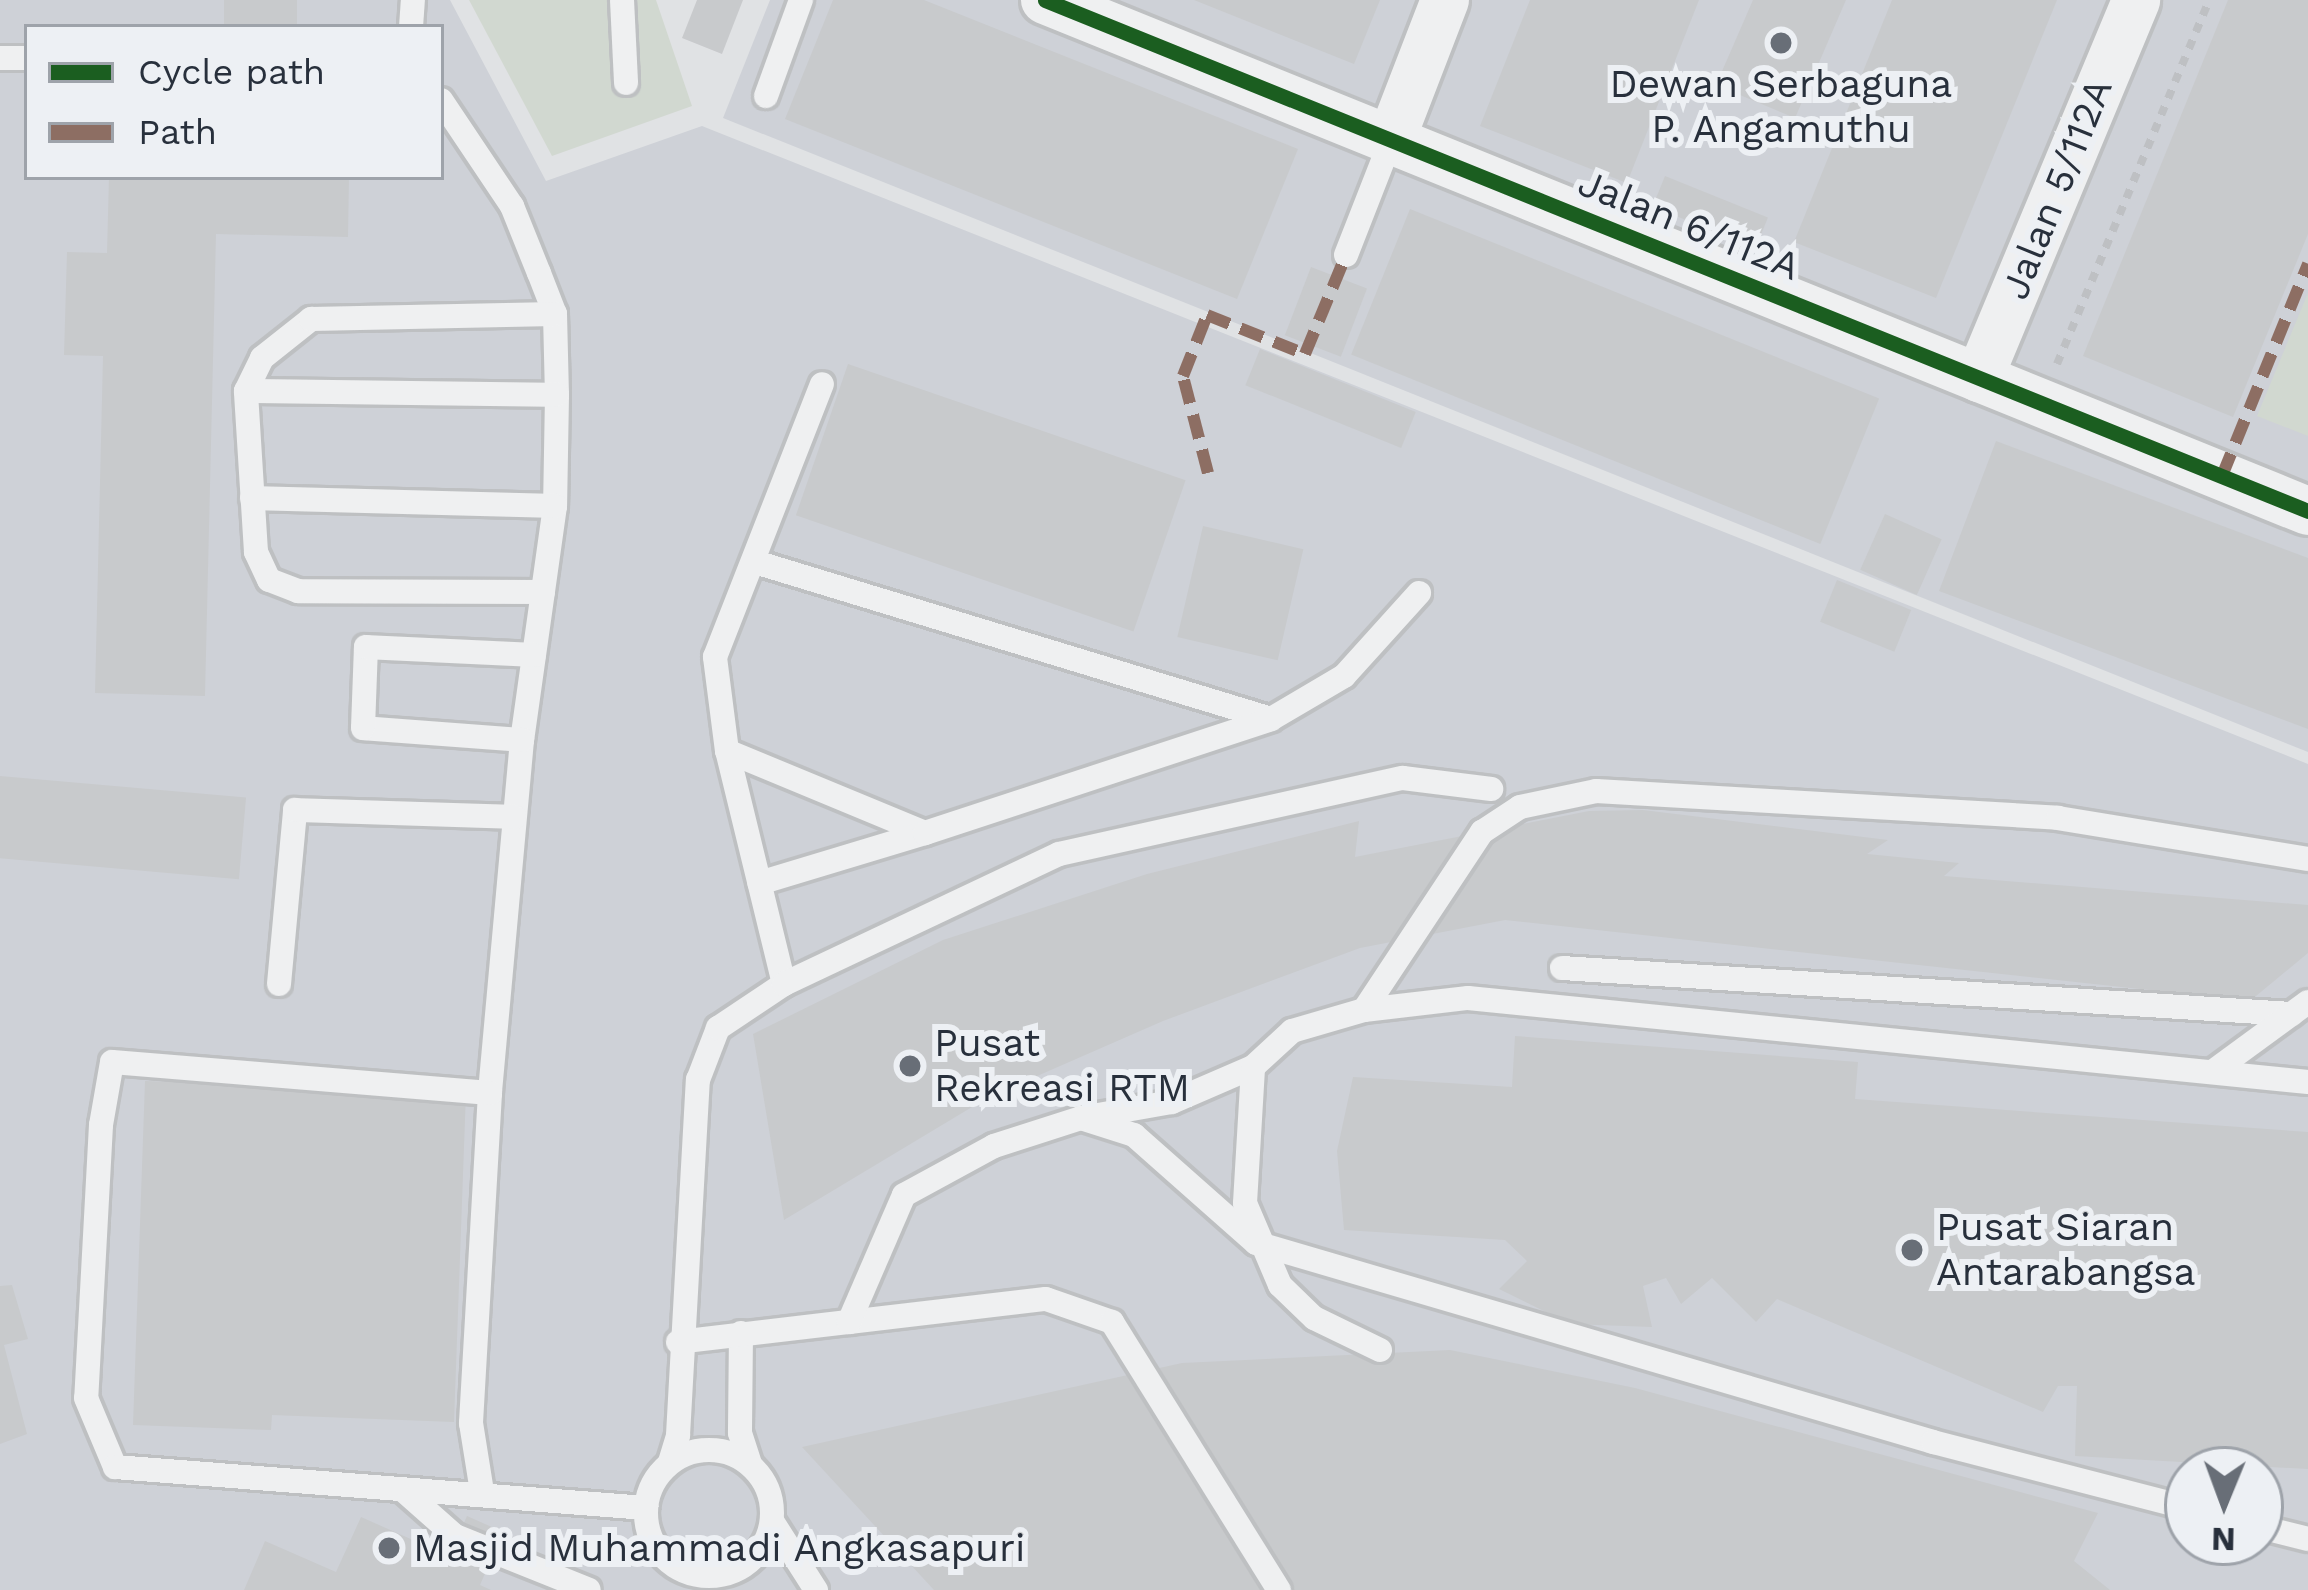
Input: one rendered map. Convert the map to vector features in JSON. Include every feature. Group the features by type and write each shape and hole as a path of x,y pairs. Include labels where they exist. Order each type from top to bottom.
{"street":[{"name":"Jalan 6/112A","path":"1045,0 2308,511"},
{"path":"1390,140 1445,0"},
{"name":"Jalan 5/112A","path":"1979,378 2136,0"}],"lane":[{"path":"622,0 626,82"},
{"path":"766,96 801,0"},
{"path":"444,104 512,206 555,314 555,506 522,740 490,1094 471,1423 482,1492"},
{"path":"1346,255 1390,140"},
{"path":"542,592 298,592 269,580 256,552 246,391 262,358 311,319 329,315 555,314"},
{"path":"784,984 727,751 715,657 821,384"},
{"path":"246,391 557,395"},
{"path":"252,498 555,506"},
{"path":"755,562 1271,719"},
{"path":"759,884 1271,719 1344,676 1419,593"},
{"path":"522,740 363,728 366,646 534,655"},
{"path":"727,751 925,833"},
{"path":"670,1590 646,1508 678,1435 679,1342 698,1080 718,1028 784,984 1059,854 1403,778 1492,789"},
{"path":"1364,1010 1482,832 1520,807 1596,791 2058,818 2308,859"},
{"path":"279,984 296,809 514,817"},
{"path":"1562,968 2300,1008"},
{"path":"849,1322 904,1195 994,1145 1082,1118 1172,1102 1253,1067 1292,1031 1364,1010 1468,998 2308,1082"},
{"path":"2215,1070 2300,1008"},
{"path":"490,1094 112,1062 101,1125 86,1398 115,1467 646,1508"},
{"path":"1253,1067 1241,1172 1256,1243 1280,1286 1315,1318 1380,1350"},
{"path":"1082,1118 1134,1135 1256,1243 1933,1442 2164,1502"},
{"path":"679,1342 1046,1299 1112,1322 1279,1590"},
{"path":"742,1333 740,1433 750,1464 764,1480 772,1521 816,1590"},
{"path":"670,1462 710,1449 750,1464"},
{"path":"403,1490 454,1536 590,1590"},
{"path":"746,1590 772,1521"},
{"path":"662,1557 698,1575 718,1576 755,1557"}],"path":[{"path":"2060,356 2209,0"}],"shaded area":[{"path":"0,0 450,0 546,181 702,126 2308,764 2308,1590 0,1590"},
{"path":"469,0 656,0 692,106 552,156"},
{"path":"770,0 2308,0 2308,752 723,118"},
{"path":"2308,293 2308,436 2257,416"}],"building":[{"path":"224,0 297,0 297,24 224,24"},
{"path":"697,0 743,0 722,54 682,38"},
{"path":"833,0 924,0 1298,149 1237,299 785,119"},
{"path":"1194,0 1380,0 1354,64"},
{"path":"1530,0 1699,0 1627,183 1480,126"},
{"name":"Dewan Serbaguna P. Angamuthu","path":"1753,0 1846,0 1795,118 1716,85"},
{"path":"1892,0 2057,0 1936,298 1794,242"},
{"path":"2228,0 2308,0 2308,234 2233,417 2083,356"},
{"path":"1665,176 1768,218 1756,248 1653,207"},
{"path":"109,180 349,180 348,237 216,234 205,696 95,693 103,356 64,355 67,252 107,253"},
{"path":"1410,209 1879,399 1820,544 1351,355"},
{"path":"1311,267 1367,289 1341,357 1285,335"},
{"path":"1260,349 1416,412 1401,448 1245,385"},
{"path":"848,364 1186,480 1133,632 796,515"},
{"path":"1996,441 2308,558 2308,729 1939,591"},
{"path":"1885,514 1942,539 1917,595 1860,570"},
{"path":"1203,526 1303,549 1278,660 1177,637"},
{"path":"1837,580 1911,610 1894,652 1820,622"},
{"path":"0,776 246,798 239,879 0,858"},
{"path":"1643,810 1888,840 1867,854 1959,863 1944,876 2308,905 2308,953 2250,1001 1505,920 1360,948 1163,1021 987,1098 784,1220 753,1034 943,940 1147,874 1359,821 1355,857 1589,811"},
{"name":"Pusat Siaran Antarabangsa","path":"1515,1036 1858,1062 1855,1099 2308,1132 2308,1469 2284,1468 2284,1446 2164,1446 2164,1461 2075,1456 2077,1386 2058,1386 2043,1412 1777,1299 1756,1322 1712,1278 1681,1304 1666,1278 1643,1286 1652,1327 1570,1324 1499,1289 1527,1261 1505,1240 1344,1230 1337,1151 1353,1077 1512,1087"},
{"path":"145,1081 466,1092 454,1422 272,1415 271,1430 133,1425"},
{"path":"12,1285 28,1339 4,1345 27,1434 0,1444 0,1286"},
{"path":"1450,1350 1635,1388 2098,1513 2074,1561 2110,1590 934,1590 802,1447 1182,1363"},
{"name":"Masjid Muhammadi Angkasapuri","path":"467,1516 503,1532 480,1585 491,1590 244,1590 265,1541 336,1572 361,1517 449,1556"}],"marked path":[{"path":"1208,473 1183,376 1207,315 1305,354 1346,255"},
{"path":"2222,476 2308,264"}],"cycle path":[{"path":"1045,0 2308,511"}],"place":[{"name":"Dewan Serbaguna P. Angamuthu","path":"1781,43"},
{"name":"Pusat Rekreasi RTM","path":"910,1066"},
{"name":"Pusat Siaran Antarabangsa","path":"1912,1250"},
{"name":"Masjid Muhammadi Angkasapuri","path":"389,1548"}]}
